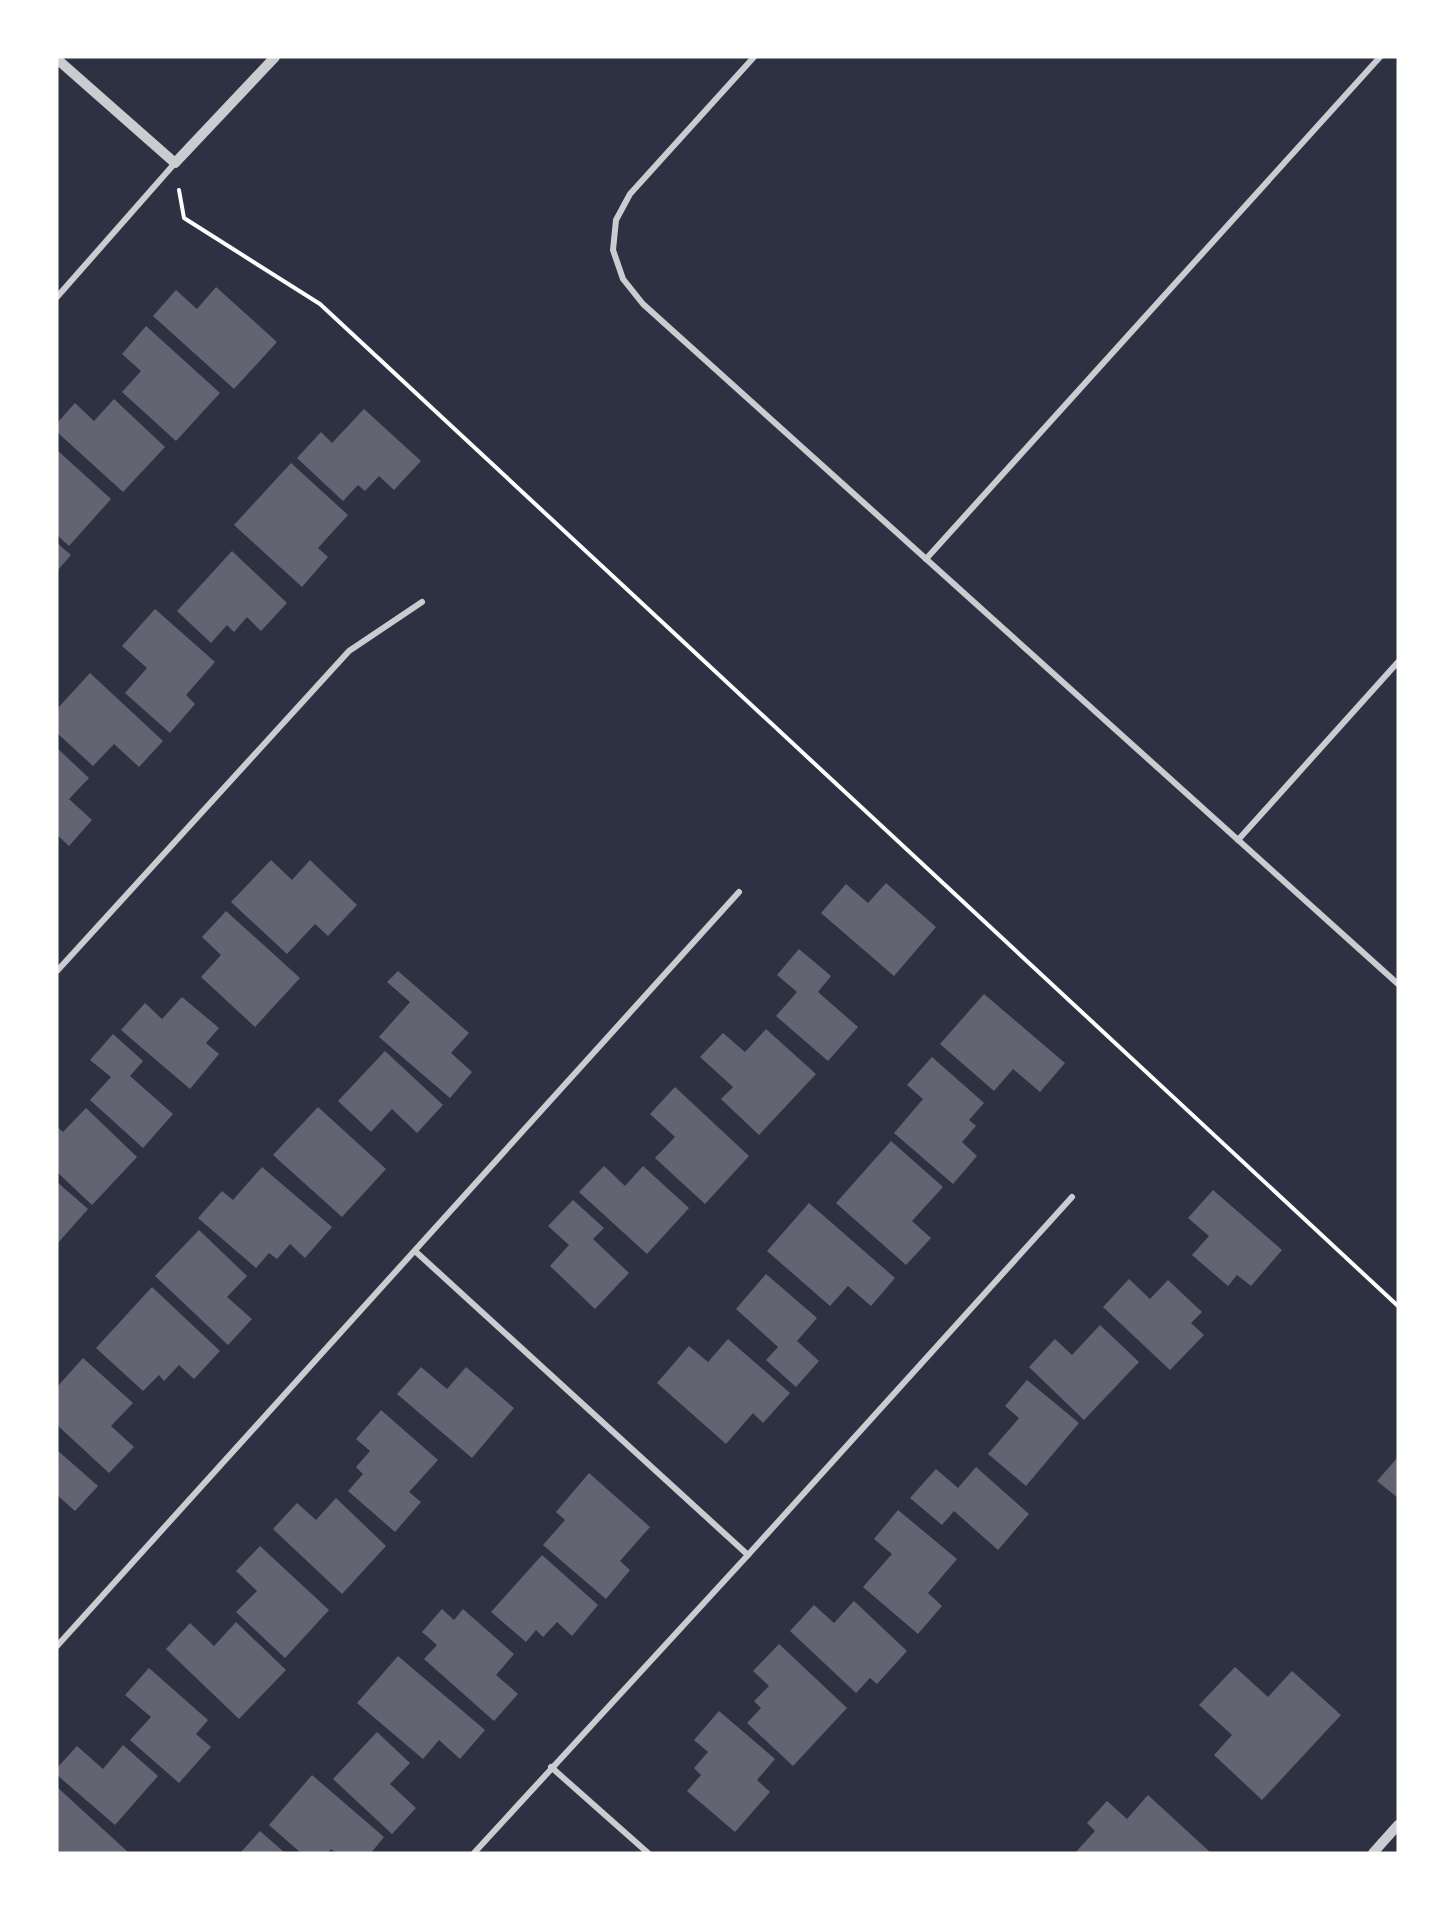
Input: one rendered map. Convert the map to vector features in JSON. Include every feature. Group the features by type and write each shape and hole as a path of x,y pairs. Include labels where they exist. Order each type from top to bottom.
{"street":[{"path":"57,297 175,163 275,57"},
{"path":"754,57 630,194 616,220 613,250 623,279 643,304 1398,984"},
{"path":"926,559 1380,57"},
{"path":"57,59 175,163"},
{"path":"57,971 349,651 422,602"},
{"path":"1238,840 1398,662"},
{"path":"57,1646 739,892"},
{"path":"474,1853 1072,1197"},
{"path":"415,1251 748,1555"},
{"path":"552,1767 648,1853"},
{"path":"1373,1853 1398,1825"}],"path":[{"path":"175,163 184,218 320,304 1398,1306"}],"building":[{"path":"216,287 277,342 234,389 153,316 176,290 197,309"},
{"path":"146,326 220,393 176,441 122,392 141,371 122,354"},
{"path":"114,399 165,447 123,492 57,432 57,423 75,403 94,421"},
{"path":"364,409 421,461 394,490 379,476 365,491 358,485 343,501 297,458 321,432 332,443"},
{"path":"57,450 111,499 69,546 57,535"},
{"path":"291,463 348,515 318,548 328,557 302,587 234,525"},
{"path":"57,543 71,555 57,571"},
{"path":"232,551 287,603 261,631 247,617 234,632 227,625 211,643 177,611"},
{"path":"155,609 215,662 186,695 195,704 170,733 125,693 147,668 122,646"},
{"path":"90,673 163,741 139,767 114,744 93,766 57,733 57,709"},
{"path":"57,748 89,778 69,799 92,820 69,846 57,835"},
{"path":"271,860 292,880 310,860 357,905 328,936 315,924 287,954 231,902"},
{"path":"886,883 936,927 894,976 821,913 846,884 868,903"},
{"path":"226,911 300,978 255,1027 201,977 221,955 202,937"},
{"path":"799,949 831,976 818,992 858,1027 828,1061 776,1016 797,992 777,975"},
{"path":"398,971 469,1033 451,1053 472,1072 450,1098 379,1037 410,1002 387,982"},
{"path":"984,994 1065,1063 1040,1092 1013,1069 994,1091 940,1044"},
{"path":"182,997 219,1028 206,1043 219,1054 190,1089 121,1030 145,1003 162,1019"},
{"path":"766,1029 816,1074 759,1135 721,1099 733,1087 700,1057 723,1033 745,1052"},
{"path":"113,1034 143,1061 130,1076 173,1114 143,1148 90,1100 111,1077 90,1060"},
{"path":"385,1051 443,1105 417,1133 392,1109 371,1132 338,1101"},
{"path":"932,1057 984,1103 969,1120 976,1126 962,1142 977,1156 953,1184 894,1133 923,1099 907,1085"},
{"path":"675,1087 749,1156 705,1204 655,1158 675,1137 650,1114"},
{"path":"318,1107 386,1169 342,1217 273,1155"},
{"path":"86,1108 137,1157 92,1205 57,1172 57,1127 63,1132"},
{"path":"891,1141 943,1187 912,1221 931,1238 906,1265 836,1203"},
{"path":"604,1166 625,1186 643,1166 689,1208 647,1254 579,1192"},
{"path":"262,1167 332,1227 305,1258 290,1244 277,1259 269,1253 256,1268 198,1218 222,1191 233,1200"},
{"path":"57,1182 88,1209 57,1244"},
{"path":"1213,1190 1282,1250 1251,1286 1237,1275 1228,1286 1192,1255 1209,1236 1188,1218"},
{"path":"573,1200 604,1228 593,1239 629,1273 595,1309 550,1266 569,1245 548,1226"},
{"path":"809,1203 895,1278 871,1306 848,1286 830,1306 767,1251"},
{"path":"199,1230 247,1276 227,1297 252,1319 228,1345 155,1276"},
{"path":"766,1274 817,1318 797,1341 819,1361 796,1387 766,1360 778,1347 736,1309"},
{"path":"1129,1279 1150,1299 1168,1280 1202,1312 1191,1323 1204,1335 1170,1370 1103,1307"},
{"path":"152,1287 220,1351 194,1379 179,1365 164,1381 159,1375 143,1391 96,1348"},
{"path":"1100,1325 1139,1362 1084,1420 1029,1367 1055,1339 1072,1355"},
{"path":"728,1339 790,1393 763,1423 753,1413 726,1444 657,1383 689,1346 708,1362"},
{"path":"83,1358 133,1403 111,1426 134,1447 109,1473 57,1425 57,1387"},
{"path":"421,1367 447,1389 466,1367 514,1408 472,1458 397,1394"},
{"path":"1027,1380 1079,1423 1026,1486 988,1454 1019,1418 1005,1406"},
{"path":"381,1410 438,1460 409,1492 421,1502 395,1532 348,1491 363,1474 356,1467 370,1451 356,1439"},
{"path":"57,1450 98,1486 75,1511 57,1495"},
{"path":"1398,1457 1398,1498 1377,1481"},
{"path":"976,1467 1029,1514 998,1550 954,1511 942,1525 910,1498 936,1469 958,1488"},
{"path":"589,1473 650,1527 620,1561 630,1570 606,1599 543,1545 565,1520 556,1512"},
{"path":"336,1498 386,1546 342,1594 273,1529 297,1503 316,1520"},
{"path":"898,1510 957,1559 928,1593 942,1606 918,1634 863,1587 892,1554 874,1539"},
{"path":"260,1546 329,1610 285,1658 236,1612 257,1591 236,1571"},
{"path":"542,1555 598,1605 572,1636 557,1622 543,1637 536,1630 526,1642 491,1612"},
{"path":"854,1601 907,1651 877,1684 870,1678 856,1693 790,1631 814,1605 834,1623"},
{"path":"442,1609 454,1620 463,1609 514,1654 496,1675 518,1694 494,1721 424,1659 437,1645 422,1632"},
{"path":"236,1622 286,1670 239,1719 166,1649 190,1623 214,1646"},
{"path":"779,1644 847,1708 793,1766 747,1723 761,1708 754,1701 769,1686 753,1671"},
{"path":"398,1656 485,1730 460,1759 439,1740 423,1759 357,1703"},
{"path":"1235,1667 1268,1697 1292,1671 1341,1715 1262,1800 1214,1755 1232,1735 1199,1705"},
{"path":"149,1668 208,1720 196,1734 211,1747 179,1783 130,1740 151,1717 125,1695"},
{"path":"719,1711 775,1759 757,1780 770,1792 735,1832 687,1791 701,1775 694,1768 708,1752 694,1740"},
{"path":"377,1732 410,1763 390,1784 416,1808 392,1834 333,1779"},
{"path":"123,1745 158,1776 115,1825 57,1775 57,1768 77,1746 103,1769"},
{"path":"312,1775 384,1837 371,1853 336,1853 331,1849 328,1853 301,1853 269,1825"},
{"path":"57,1787 129,1853 57,1853"},
{"path":"1148,1795 1211,1853 1075,1853 1095,1831 1087,1823 1107,1801 1127,1819"},
{"path":"260,1831 285,1853 240,1853"}]}
